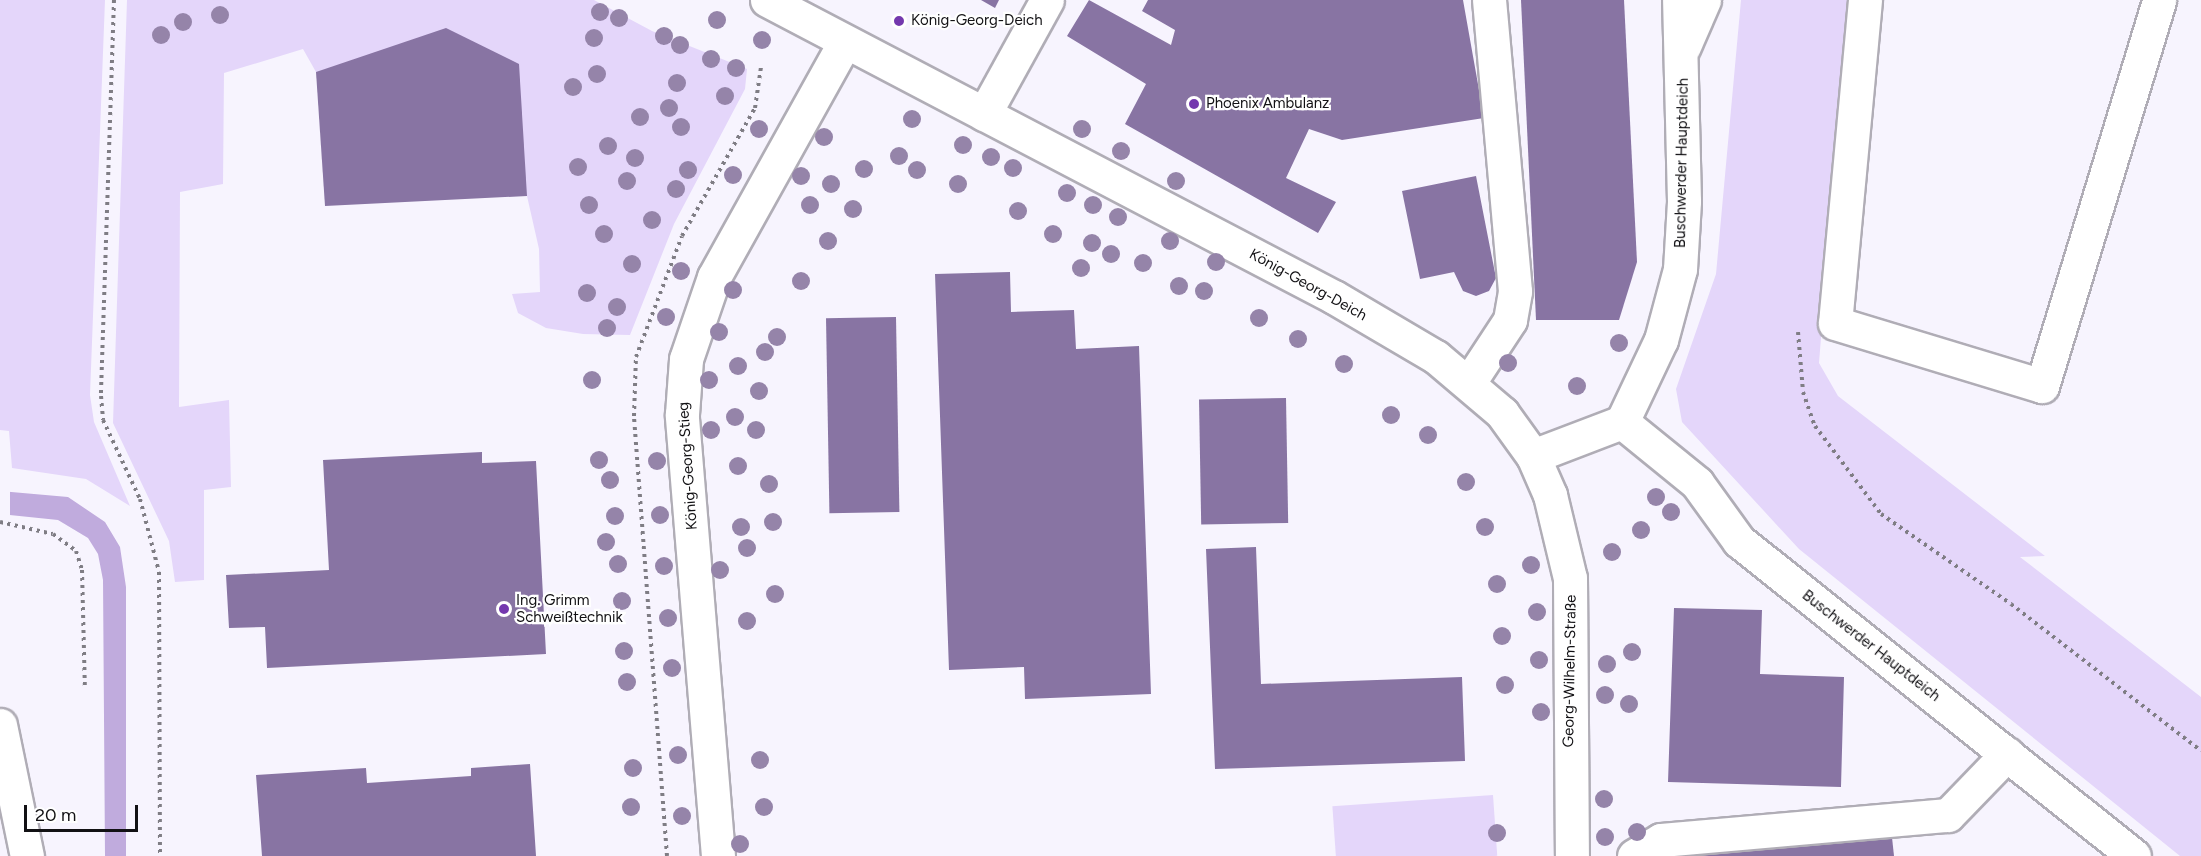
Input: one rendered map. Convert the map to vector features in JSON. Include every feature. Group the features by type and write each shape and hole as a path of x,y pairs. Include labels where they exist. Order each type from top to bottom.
{"main road":[{"path":"984,114 1047,0"},
{"path":"1470,381 1510,320 1515,291 1489,0"},
{"name":"Buschwerder Hauptdeich","path":"1679,0 1683,47 1680,268 1661,340 1622,422 1697,483 1739,540 2134,856"},
{"path":"1683,47 1704,0"},
{"path":"1865,0 1835,323 2042,386 2159,0"},
{"name":"König-Georg-Deich","path":"785,4 845,42 1334,297 1470,381 1502,413 1533,456"},
{"name":"König-Georg-Stieg","path":"718,856 682,414 686,359 714,277 845,42"},
{"path":"1533,456 1622,422"},
{"name":"Georg-Wilhelm-Straße","path":"1533,456 1550,495 1570,578 1572,856"},
{"path":"0,725 27,856"},
{"path":"1634,856 1661,840 1948,815 2007,754"}],"path":[{"path":"114,0 101,396 103,420 140,499 159,572 160,856"},
{"path":"0,522 53,534 76,551 82,570 85,689"},
{"path":"2012,604 2201,751"}],"shaded area":[{"path":"0,0 105,0 90,395 94,422 130,506 86,479 12,468 9,431 0,430"},
{"path":"127,0 594,0 652,31 747,69 745,89 674,224 630,335 583,334 546,328 518,313 512,294 540,292 539,249 527,196 316,72 303,49 224,73 223,184 180,192 179,407 229,400 231,487 204,490 204,580 175,582 169,541 113,423"},
{"path":"1741,0 1848,0 1819,363 1838,396 2045,556 2020,557 2201,697 2201,856 2180,856 1799,549 1682,422 1676,389 1716,274"},
{"path":"0,491 68,497 105,522 120,547 126,587 126,856 105,856 103,580 98,554 88,538 58,520 0,514"},
{"path":"1493,795 1497,856 1336,856 1332,806"}],"pier":[{"path":"0,488 10,488 10,517 0,517"}],"building":[{"path":"981,0 999,0 995,8"},
{"path":"1089,0 1171,45 1175,30 1142,11 1148,0 1463,0 1484,118 1342,140 1309,129 1286,178 1336,202 1318,233 1125,124 1146,84 1067,36"},
{"path":"1521,0 1624,0 1637,262 1619,320 1536,320"},
{"path":"446,28 519,64 527,196 325,206 316,72"},
{"path":"1476,176 1496,278 1489,291 1476,296 1463,291 1454,272 1420,279 1402,191"},
{"path":"1010,272 1011,312 1074,310 1076,349 1139,346 1151,694 1025,699 1024,667 949,670 935,274"},
{"path":"896,317 899,512 829,513 826,318"},
{"path":"1286,398 1288,523 1201,524 1199,400"},
{"path":"482,452 482,463 536,461 546,654 267,668 265,627 229,628 226,575 329,570 323,460"},
{"path":"1256,547 1261,684 1462,677 1465,761 1215,769 1206,549"},
{"path":"1674,608 1762,610 1760,674 1844,677 1841,787 1668,782"},
{"path":"530,764 536,856 262,856 256,775 366,768 367,783 471,776 471,768"},
{"path":"1891,828 1894,856 1689,856 1688,848"}],"place":[{"name":"König-Georg-Deich","path":"899,21"},
{"name":"Phoenix Ambulanz","path":"1194,104"},
{"name":"Ing. Grimm Schweißtechnik","path":"504,609"}]}
